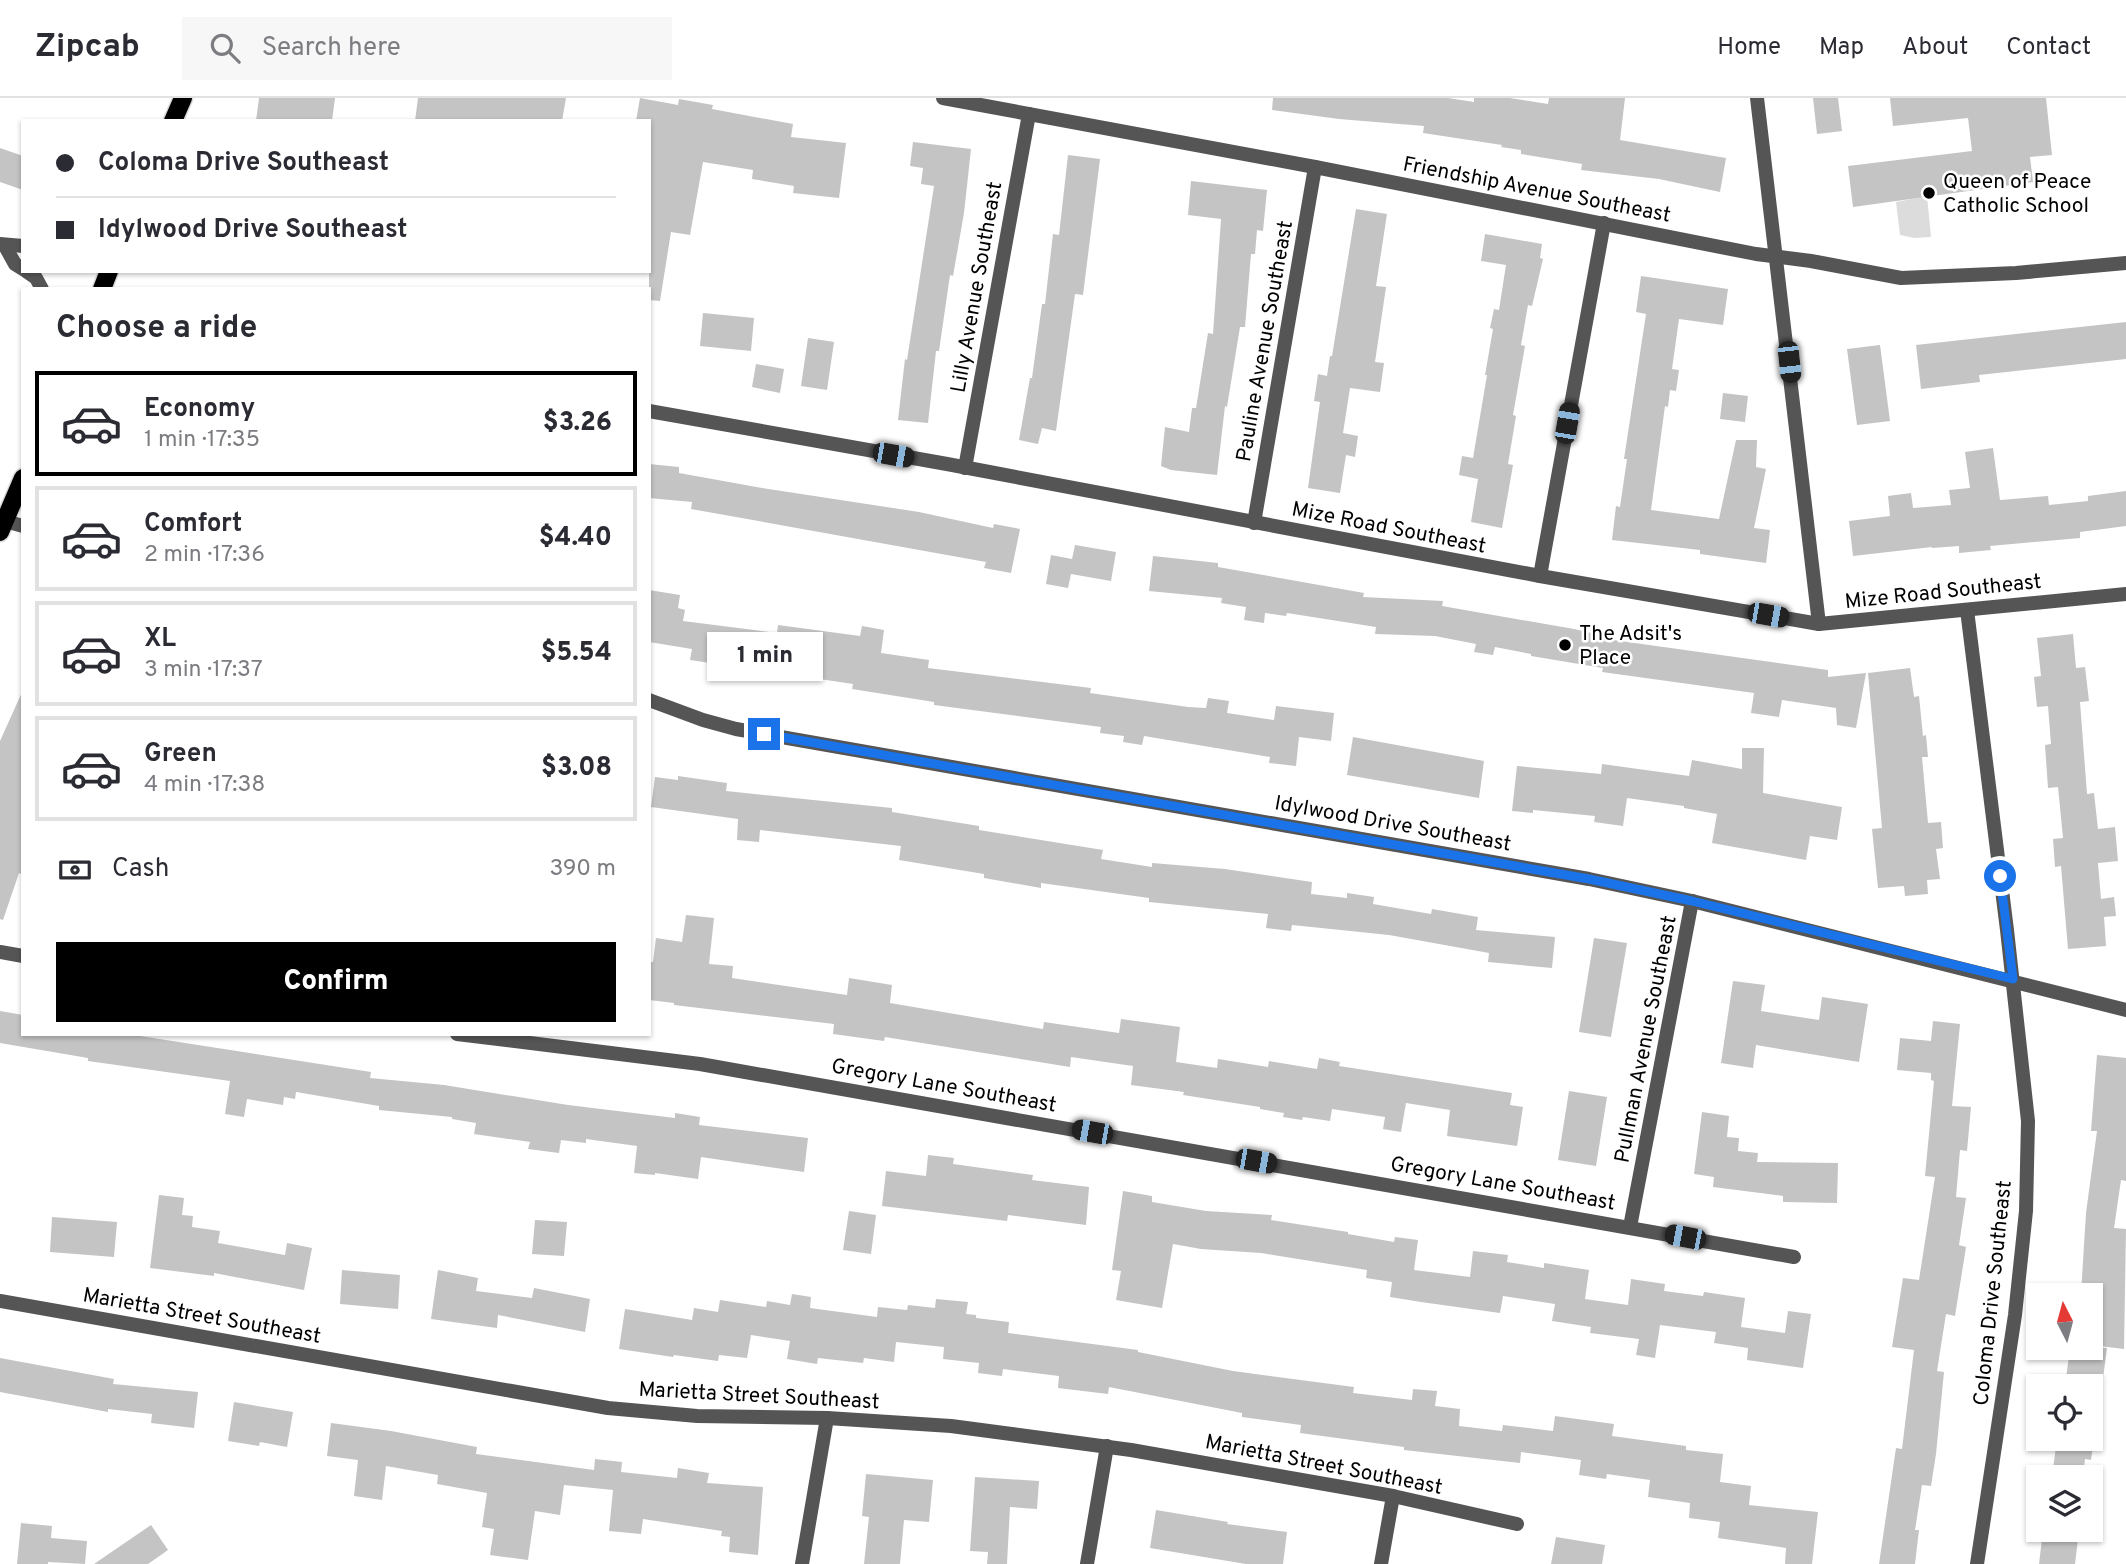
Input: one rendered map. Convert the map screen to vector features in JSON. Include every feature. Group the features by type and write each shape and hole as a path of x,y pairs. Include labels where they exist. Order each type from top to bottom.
{"main road":[{"path":"174,119 183,98"},
{"path":"2,526 21,483"}],"street":[{"name":"Friendship Avenue Southeast","path":"943,98 1315,167 1777,258 1811,261 1901,278 2016,273 2126,263"},
{"path":"1757,98 1819,624"},
{"name":"Lilly Avenue Southeast","path":"965,468 1029,114"},
{"name":"Pauline Avenue Southeast","path":"1254,523 1315,167"},
{"path":"1540,576 1604,223"},
{"path":"3,245 21,247"},
{"path":"3,245 15,264 21,268"},
{"path":"28,273 36,278 41,287"},
{"name":"Mize Road Southeast","path":"651,411 1540,576 1819,624 2126,594"},
{"path":"2,526 21,526"},
{"name":"Coloma Drive Southeast","path":"1967,610 2028,1121 2026,1211 2015,1315 1977,1564"},
{"name":"Idylwood Drive Southeast","path":"651,701 736,729 1395,844 1692,901 2013,979 2126,1010"},
{"name":"Pullman Avenue Southeast","path":"1630,1227 1692,901"},
{"path":"0,952 21,956"},
{"name":"Gregory Lane Southeast","path":"473,1036 700,1064 1794,1257"},
{"name":"Marietta Street Southeast","path":"0,1301 608,1408 697,1416 827,1418 951,1426 1107,1446 1392,1496 1517,1524"},
{"path":"803,1564 827,1418"},
{"path":"1087,1564 1107,1446"},
{"path":"1381,1564 1392,1496"}],"shaded area":[{"path":"1927,196 1931,237 1900,235 1896,202"}],"building":[{"path":"259,98 335,98 332,119 256,119"},
{"path":"418,98 566,98 562,119 415,119"},
{"path":"640,98 678,105 679,99 713,105 712,109 793,124 791,137 846,143 839,198 793,193 794,186 752,179 753,170 703,162 690,235 671,232 660,301 651,300 651,119 636,119"},
{"path":"1273,98 1448,98 1474,102 1474,98 1510,98 1548,104 1549,98 1625,98 1620,140 1726,158 1720,192 1659,179 1581,170 1582,164 1521,154 1521,150 1501,147 1502,145 1423,133 1424,126 1272,110"},
{"path":"1813,98 1838,98 1842,131 1817,134"},
{"path":"1890,98 2046,98 2052,155 2030,157 2033,182 1853,207 1848,166 1972,151 1968,118 1893,126"},
{"path":"913,142 971,149 964,213 953,276 950,275 939,351 936,351 928,423 898,420 905,359 907,360 934,186 921,184 923,168 910,166"},
{"path":"0,148 21,155 21,189 0,182"},
{"path":"1068,155 1100,159 1083,295 1075,294 1056,431 1042,428 1038,444 1019,440 1032,378 1042,304 1045,304 1053,234 1059,235"},
{"path":"1191,181 1267,190 1263,231 1257,230 1255,254 1251,254 1245,327 1240,327 1227,407 1225,406 1217,475 1171,470 1161,466 1165,427 1189,432 1192,408 1196,408 1208,333 1213,334 1221,219 1188,215"},
{"path":"1356,209 1387,214 1376,286 1386,287 1375,362 1384,363 1380,392 1350,388 1343,433 1358,436 1355,457 1346,455 1340,493 1308,488 1320,402 1314,401 1318,374 1327,376 1332,356"},
{"path":"1485,234 1542,244 1540,258 1543,259 1532,306 1528,305 1521,345 1525,346 1508,464 1513,465 1502,528 1471,522 1478,479 1459,475 1462,456 1473,458 1487,375 1493,329 1490,328 1494,309 1499,310 1506,265 1481,261"},
{"path":"1641,276 1728,289 1723,325 1679,319 1672,369 1679,370 1676,391 1670,390 1668,407 1665,406 1651,510 1719,519 1736,440 1757,440 1756,467 1766,469 1754,528 1770,530 1766,563 1700,554 1700,550 1612,540 1616,506 1620,507 1627,459 1624,459 1646,314 1636,312"},
{"path":"703,313 754,318 751,351 700,346"},
{"path":"2126,322 2126,359 1979,375 1980,382 1921,389 1916,345"},
{"path":"808,338 834,342 827,390 801,386"},
{"path":"1880,345 1890,421 1857,425 1847,349"},
{"path":"756,364 784,369 780,393 752,387"},
{"path":"1723,393 1748,396 1745,422 1720,419"},
{"path":"1993,448 2000,500 2048,496 2049,505 2088,501 2088,496 2126,491 2126,526 2080,532 2080,538 1990,546 1991,550 1959,553 1959,546 1932,547 1853,556 1849,521 1890,516 1888,496 1911,493 1913,508 1951,505 1949,490 1970,488 1965,452"},
{"path":"651,464 679,467 679,473 762,488 919,512 993,528 994,524 1020,529 1011,573 984,568 986,562 691,509 692,502 651,498"},
{"path":"1075,545 1116,552 1111,581 1071,574 1068,588 1046,584 1051,555 1072,559"},
{"path":"1153,556 1218,563 1218,567 1364,593 1363,597 1443,601 1442,606 1574,629 1600,635 1599,638 1828,670 1828,677 1866,673 1856,728 1837,725 1836,708 1782,700 1779,717 1751,713 1754,693 1602,672 1603,668 1495,647 1493,655 1474,652 1476,644 1435,636 1375,634 1376,627 1287,613 1286,616 1265,613 1264,623 1244,620 1246,607 1221,603 1222,598 1149,591"},
{"path":"651,590 680,595 678,608 685,610 683,621 777,633 778,625 860,636 862,626 884,630 881,653 929,660 928,668 1091,688 1090,693 1188,707 1206,708 1208,698 1229,701 1227,713 1274,720 1276,706 1334,713 1331,741 1299,737 1296,766 1269,763 1270,757 1144,736 1142,745 1123,742 1124,736 1100,733 1101,727 934,705 934,702 852,689 853,684 690,660 692,649 651,642"},
{"path":"2073,634 2076,668 2085,667 2089,701 2080,702 2087,794 2094,793 2098,829 2115,827 2118,861 2098,863 2101,899 2114,897 2116,916 2104,917 2106,946 2068,949 2061,866 2055,867 2053,839 2063,838 2058,787 2048,788 2045,745 2051,744 2048,706 2037,707 2034,677 2041,676 2037,638"},
{"path":"1910,668 1914,697 1919,696 1923,736 1926,735 1928,757 1922,757 1928,823 1941,822 1943,848 1936,849 1940,879 1927,880 1928,894 1905,896 1904,886 1878,888 1872,829 1882,828 1868,673"},
{"path":"21,694 21,874 19,873 3,920 0,919 0,741"},
{"path":"1353,737 1484,761 1479,798 1347,775"},
{"path":"1742,748 1764,748 1763,793 1842,807 1837,840 1810,836 1806,860 1712,843 1717,814 1684,806 1627,798 1623,826 1594,822 1595,816 1533,810 1533,813 1512,811 1517,766 1601,774 1602,764 1689,776 1692,760 1742,769"},
{"path":"678,776 727,783 726,791 892,808 892,812 979,826 979,830 1103,850 1101,859 1152,867 1152,863 1225,869 1312,882 1311,894 1347,898 1347,893 1374,897 1373,904 1431,914 1432,909 1478,917 1476,930 1555,937 1552,968 1488,962 1489,953 1389,935 1292,925 1291,931 1266,928 1268,914 1149,902 1149,898 1041,883 1041,888 984,878 984,874 899,860 901,846 760,830 759,842 737,840 738,819 651,807 655,777 678,780"},
{"path":"686,915 714,918 709,964 733,966 732,978 847,995 849,978 892,985 890,1003 1043,1029 1044,1022 1119,1033 1121,1019 1180,1027 1176,1062 1217,1068 1218,1059 1268,1067 1269,1061 1317,1069 1319,1058 1340,1062 1339,1066 1512,1093 1510,1105 1523,1107 1517,1146 1447,1136 1450,1110 1406,1103 1401,1132 1383,1129 1385,1117 1332,1109 1330,1121 1303,1117 1302,1120 1283,1117 1284,1113 1260,1107 1131,1085 1133,1066 1071,1057 1070,1067 885,1037 884,1041 833,1034 834,1024 651,1000 651,962 656,938 682,942"},
{"path":"1594,938 1627,943 1611,1037 1579,1032"},
{"path":"1733,981 1765,985 1761,1011 1819,1020 1822,997 1868,1004 1859,1062 1756,1045 1753,1068 1721,1063"},
{"path":"0,1011 21,1015 21,1036 139,1036 371,1072 370,1078 444,1085 568,1105 675,1118 675,1113 700,1117 699,1125 808,1138 804,1172 701,1157 698,1179 634,1173 637,1146 586,1139 586,1143 561,1140 559,1153 528,1149 530,1142 474,1134 476,1123 452,1117 379,1110 379,1106 296,1092 295,1099 284,1097 283,1105 247,1099 244,1117 225,1114 230,1081 88,1061 88,1058 0,1043"},
{"path":"1933,1021 1960,1024 1952,1106 1971,1107 1967,1151 1960,1150 1956,1197 1966,1198 1959,1245 1966,1247 1955,1316 1946,1314 1937,1371 1944,1372 1936,1454 1931,1486 1922,1485 1915,1530 1919,1530 1915,1564 1879,1564 1896,1448 1902,1449 1914,1350 1892,1347 1903,1278 1919,1280 1935,1177 1925,1176 1934,1081 1931,1080 1931,1073 1897,1070 1900,1038 1931,1041"},
{"path":"2097,1055 2126,1058 2126,1181 2121,1180 2114,1228 2126,1229 2124,1349 2104,1347 2104,1283 2082,1283 2086,1213 2097,1131 2091,1131"},
{"path":"1569,1091 1607,1097 1596,1166 1558,1160"},
{"path":"1702,1112 1729,1116 1727,1137 1739,1138 1738,1151 1758,1153 1757,1162 1838,1163 1837,1203 1783,1202 1783,1196 1713,1187 1714,1177 1694,1174"},
{"path":"928,1155 954,1158 953,1164 1033,1175 1032,1180 1089,1187 1086,1225 1008,1215 1007,1221 882,1206 886,1171 926,1176"},
{"path":"1123,1191 1152,1196 1152,1202 1206,1211 1272,1215 1271,1220 1394,1242 1395,1237 1418,1240 1414,1270 1470,1277 1473,1251 1508,1255 1507,1262 1544,1268 1544,1263 1589,1270 1585,1299 1628,1305 1631,1279 1665,1284 1664,1291 1703,1296 1704,1292 1745,1298 1741,1327 1785,1333 1788,1311 1811,1314 1803,1368 1747,1360 1748,1348 1714,1343 1716,1332 1660,1325 1655,1358 1636,1355 1639,1339 1590,1333 1591,1327 1552,1321 1555,1304 1503,1296 1500,1313 1421,1302 1390,1297 1392,1282 1366,1278 1367,1270 1261,1253 1201,1249 1173,1244 1162,1308 1116,1300 1121,1271 1112,1270"},
{"path":"159,1195 184,1198 182,1215 193,1216 192,1227 220,1231 218,1243 285,1255 287,1243 312,1248 304,1290 214,1273 214,1276 150,1268"},
{"path":"849,1211 876,1215 871,1254 843,1250"},
{"path":"52,1217 117,1222 114,1257 50,1252"},
{"path":"535,1220 567,1222 564,1256 532,1254"},
{"path":"342,1270 400,1275 398,1309 340,1304"},
{"path":"438,1270 478,1278 476,1291 532,1298 534,1288 590,1299 585,1332 498,1315 497,1328 431,1319"},
{"path":"792,1294 811,1297 810,1308 877,1317 878,1307 907,1310 908,1305 935,1308 936,1299 968,1302 966,1314 976,1315 976,1318 1009,1322 1008,1333 1138,1350 1233,1371 1354,1387 1353,1393 1412,1400 1413,1389 1437,1391 1435,1406 1460,1409 1459,1426 1502,1431 1503,1425 1553,1431 1555,1416 1614,1424 1612,1436 1723,1454 1720,1482 1751,1486 1749,1505 1818,1512 1812,1564 1785,1564 1786,1548 1718,1538 1720,1522 1689,1518 1690,1503 1648,1497 1650,1480 1607,1474 1606,1479 1579,1475 1581,1460 1521,1452 1520,1463 1404,1450 1404,1447 1300,1433 1301,1425 1242,1417 1242,1413 1109,1387 1108,1394 1058,1388 1059,1376 1003,1369 1002,1376 978,1373 979,1363 943,1359 944,1347 896,1342 894,1362 864,1358 863,1363 818,1358 817,1364 787,1359 790,1341 751,1335 747,1358 719,1355 718,1361 619,1349 625,1309 692,1320 694,1308 718,1312 720,1300 766,1307 767,1301 790,1305"},
{"path":"2104,1348 2107,1348 2103,1378 2103,1374 2067,1374 2068,1360 2104,1360"},
{"path":"0,1358 114,1379 113,1384 198,1392 194,1428 151,1423 152,1414 108,1409 108,1412 0,1392"},
{"path":"234,1402 293,1412 287,1447 260,1442 259,1446 228,1441"},
{"path":"331,1423 477,1447 476,1454 594,1470 595,1459 622,1462 621,1472 677,1478 678,1468 709,1473 707,1483 763,1487 758,1555 729,1552 730,1537 721,1536 722,1531 643,1519 641,1534 609,1531 613,1490 564,1485 560,1515 535,1511 528,1560 490,1555 494,1529 482,1527 487,1493 437,1484 438,1475 386,1466 382,1500 354,1496 358,1460 327,1456"},
{"path":"2055,1451 2092,1451 2091,1460 2085,1459 2084,1465 2054,1465"},
{"path":"866,1474 933,1480 929,1522 904,1520 900,1564 864,1564 869,1517 862,1516"},
{"path":"975,1477 1039,1481 1037,1509 1010,1507 1007,1564 987,1564 988,1552 970,1551"},
{"path":"1156,1510 1287,1532 1283,1564 1246,1564 1150,1548"},
{"path":"21,1523 52,1526 51,1538 87,1541 85,1564 17,1564"},
{"path":"151,1525 168,1550 148,1564 94,1564"},
{"path":"1556,1537 1605,1545 1602,1564 1551,1564"},
{"path":"2042,1542 2078,1542 2075,1564 2039,1564"}],"place":[{"name":"Queen of Peace Catholic School","path":"1929,193"},
{"name":"The Adsit's Place","path":"1565,645"}],"route":[{"path":"764,734 1589,879 1692,901 2013,979 2000,876"}]}
